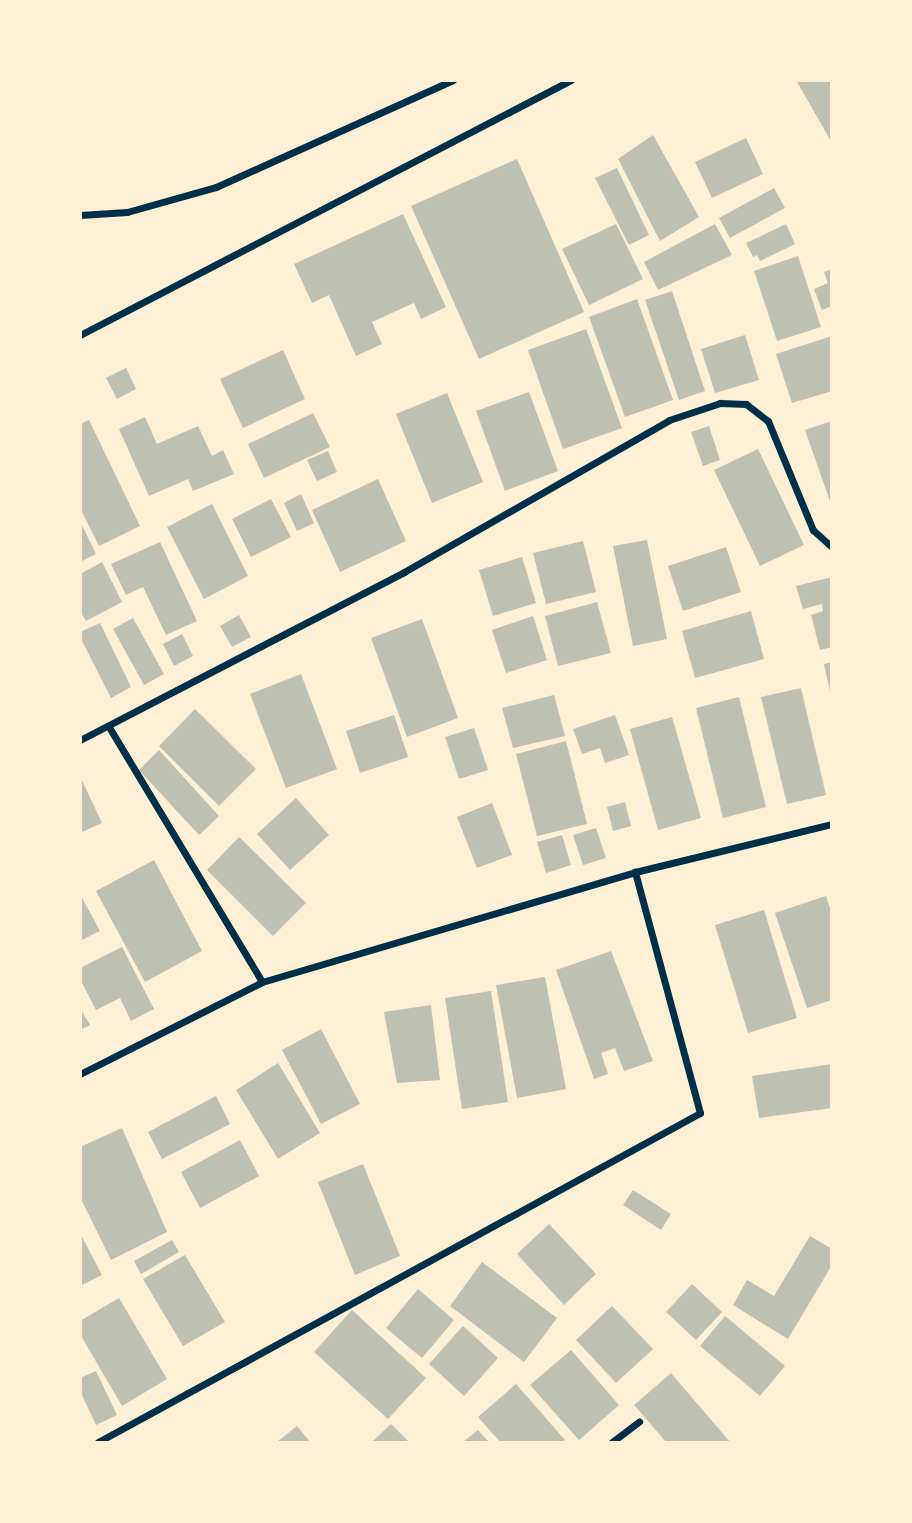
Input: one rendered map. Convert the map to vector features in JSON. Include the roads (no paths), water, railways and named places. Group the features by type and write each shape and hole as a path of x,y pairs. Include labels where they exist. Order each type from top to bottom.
{"street":[{"path":"80,215 127,212 216,187 453,80"},
{"path":"80,335 571,80"},
{"path":"80,740 404,572 669,420 720,403 746,404 768,421 813,530 831,547"},
{"path":"109,727 262,982"},
{"path":"80,1074 262,982 635,872 831,824"},
{"path":"97,1443 700,1113 635,872"},
{"path":"612,1443 639,1422"}]}
